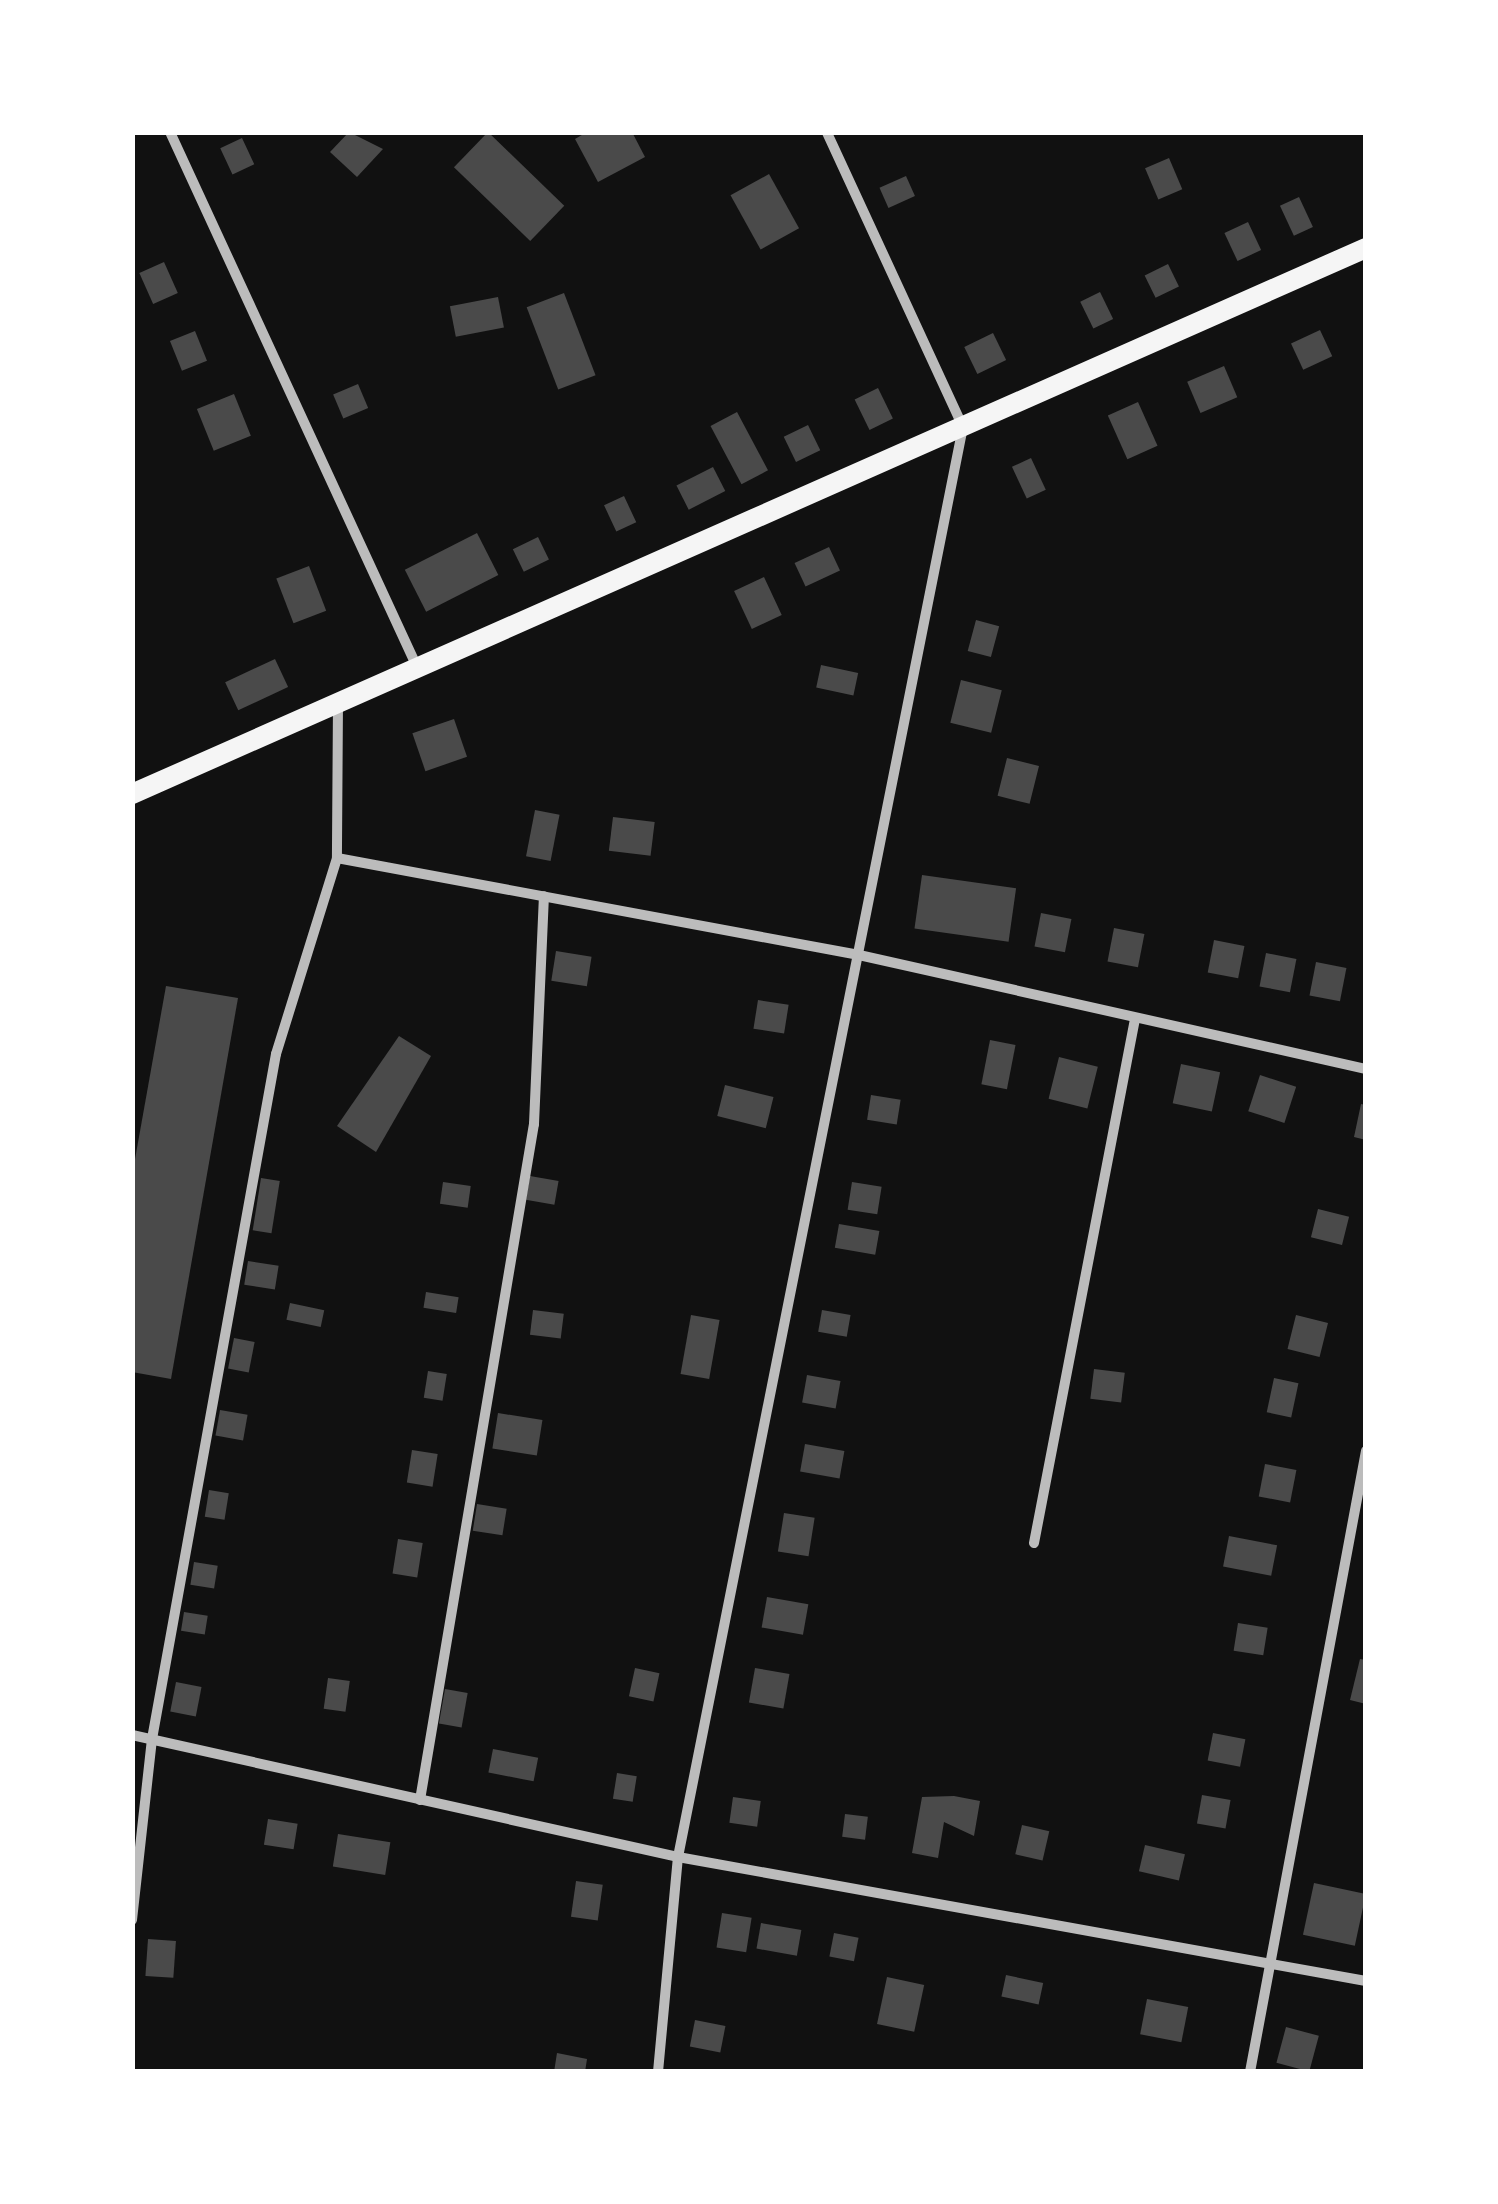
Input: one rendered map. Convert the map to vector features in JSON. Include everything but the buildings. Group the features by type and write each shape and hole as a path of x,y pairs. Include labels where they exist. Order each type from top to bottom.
{"main road":[{"path":"132,794 416,665 1366,248"}],"street":[{"path":"170,132 416,665"},
{"path":"658,2072 678,1857 963,427 827,132"},
{"path":"132,1920 152,1739 276,1054 337,858 338,701"},
{"path":"337,858 859,955 1366,1069"},
{"path":"420,1800 534,1124 544,896"},
{"path":"1034,1544 1135,1019"},
{"path":"1250,2072 1366,1451"},
{"path":"132,1735 678,1857 1272,1960 1366,1981"}]}
